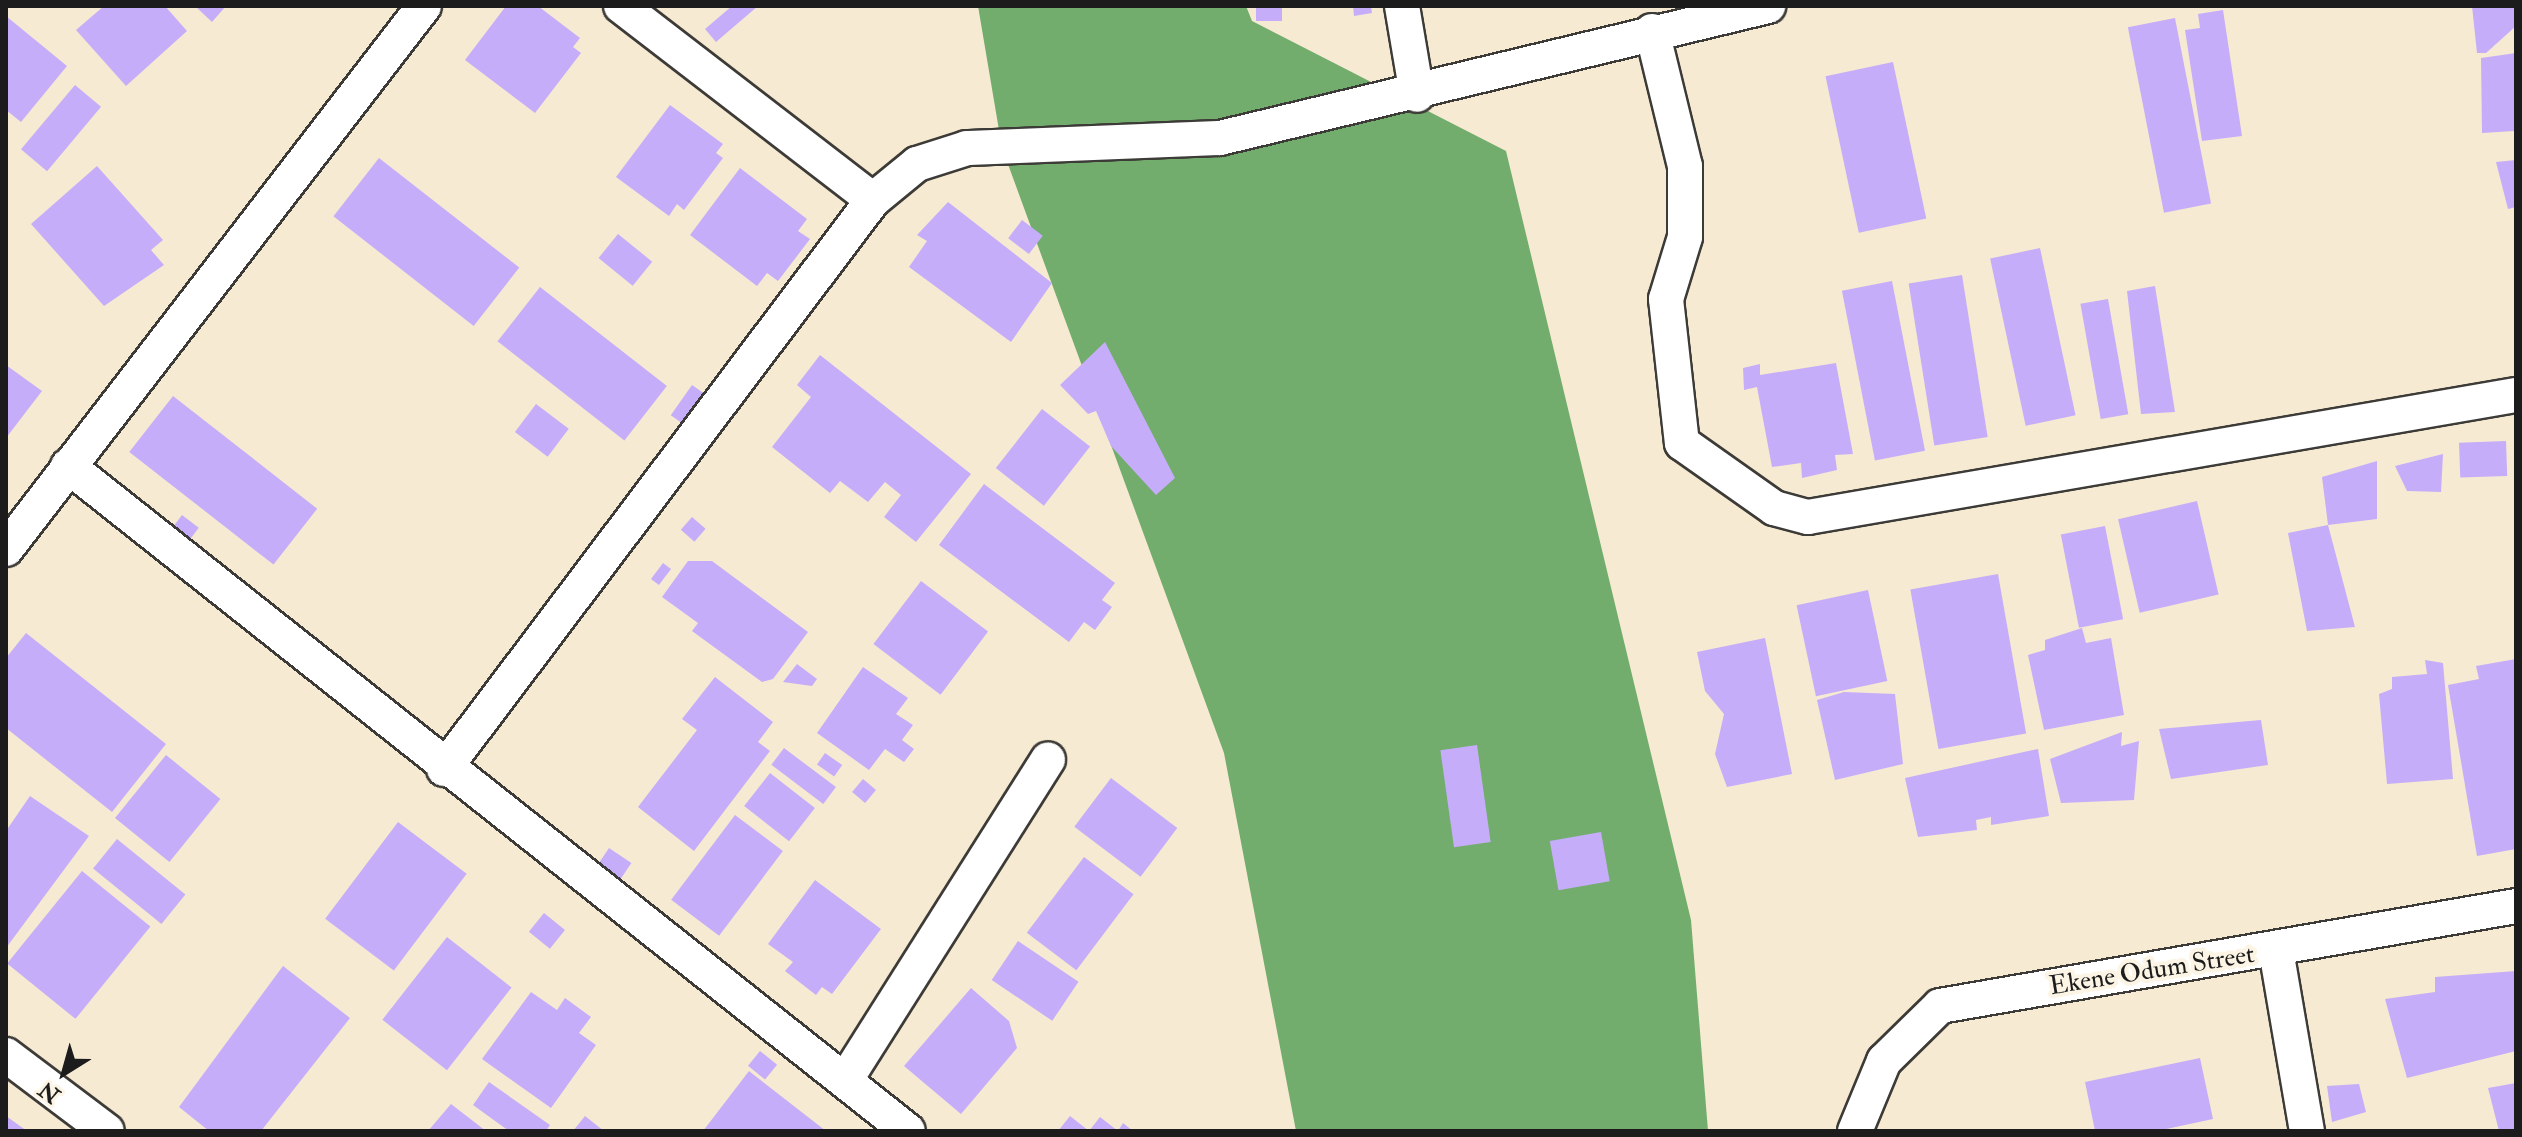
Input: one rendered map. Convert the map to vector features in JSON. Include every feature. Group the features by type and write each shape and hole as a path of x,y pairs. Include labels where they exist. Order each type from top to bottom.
{"street":[{"path":"6,549 424,6"},
{"path":"621,6 873,200"},
{"path":"1402,6 1417,95"},
{"path":"444,769 873,200 917,164 967,148 1220,138 1417,95 1652,31 1768,6"},
{"path":"1652,31 1685,166 1685,237 1666,299 1682,443 1774,508 1808,517 2516,395"},
{"path":"68,466 444,769 846,1079 908,1131"},
{"path":"846,1079 1048,759"},
{"name":"Ekene Odum Street","path":"1855,1131 1884,1061 1940,1006 2516,906"},
{"path":"2276,950 2307,1131"},
{"path":"6,1055 107,1131"}],"green space":[{"path":"978,6 1246,6 1252,21 1506,151 1691,920 1708,1131 1296,1131 1224,753 1002,148"}],"building":[{"path":"104,6 165,6 187,31 126,86 76,30"},
{"path":"195,6 226,6 212,22"},
{"path":"506,6 538,6 580,38 573,47 581,53 535,113 465,60"},
{"path":"732,6 758,6 716,42 705,29"},
{"path":"1256,6 1282,6 1282,21 1256,21"},
{"path":"1353,6 1371,6 1372,13 1354,16"},
{"path":"2472,6 2516,6 2516,26 2486,53 2477,53"},
{"path":"2223,10 2242,136 2202,141 2185,30 2200,28 2198,14"},
{"path":"6,16 67,66 21,122 6,110"},
{"path":"2175,18 2211,204 2164,213 2128,27"},
{"path":"2516,53 2514,131 2482,133 2481,58"},
{"path":"1893,62 1926,219 1859,233 1826,76"},
{"path":"75,85 101,107 47,171 21,149"},
{"path":"670,105 723,144 716,153 723,158 684,210 677,204 669,216 616,177"},
{"path":"379,158 519,268 474,326 333,216"},
{"path":"2516,160 2516,207 2508,209 2496,162"},
{"path":"97,166 163,240 151,250 164,265 104,306 31,224"},
{"path":"740,168 807,219 798,231 810,239 778,281 767,273 757,286 690,235"},
{"path":"948,202 1052,283 1011,342 909,267 927,241 917,235"},
{"path":"1022,220 1043,236 1029,254 1008,238"},
{"path":"618,234 652,262 633,286 598,258"},
{"path":"2040,248 2076,415 2026,426 1990,259"},
{"path":"1962,275 1988,437 1934,445 1909,283"},
{"path":"1892,281 1925,451 1875,461 1842,291"},
{"path":"2155,286 2175,412 2141,414 2127,291"},
{"path":"540,287 667,386 624,440 498,341"},
{"path":"2108,299 2128,414 2101,419 2080,304"},
{"path":"1105,342 1175,478 1156,495 1111,446 1096,411 1088,414 1060,385"},
{"path":"820,355 971,474 916,542 884,517 901,495 885,482 868,502 840,481 830,493 772,447 811,397 797,385"},
{"path":"1836,363 1853,454 1835,455 1837,470 1802,478 1801,463 1772,467 1757,387 1744,390 1743,368 1760,364 1760,375"},
{"path":"6,365 42,391 6,438"},
{"path":"692,385 709,397 688,427 671,415"},
{"path":"173,396 317,509 273,565 129,452"},
{"path":"536,404 569,429 548,457 515,432"},
{"path":"1042,409 1090,447 1044,506 996,468"},
{"path":"2506,441 2507,476 2460,478 2459,443"},
{"path":"2443,454 2441,492 2407,491 2395,466"},
{"path":"2377,461 2377,519 2328,525 2322,477"},
{"path":"984,484 1115,583 1102,600 1112,607 1095,630 1084,622 1069,642 939,545"},
{"path":"2197,501 2219,595 2140,613 2118,519"},
{"path":"182,515 199,528 186,544 169,532"},
{"path":"692,517 706,529 694,542 681,530"},
{"path":"2328,525 2355,627 2307,631 2288,533"},
{"path":"2105,526 2123,619 2079,628 2061,535"},
{"path":"688,561 712,561 808,632 773,679 762,682 692,631 698,623 662,597"},
{"path":"663,563 671,569 659,585 651,579"},
{"path":"1998,574 2026,734 1938,749 1910,589"},
{"path":"921,581 988,632 941,695 873,644"},
{"path":"1868,590 1887,681 1816,696 1797,605"},
{"path":"2082,628 2086,643 2111,638 2124,715 2044,730 2028,655 2045,650 2045,640"},
{"path":"26,633 166,744 112,812 6,728 6,658"},
{"path":"1765,638 1792,774 1727,787 1715,754 1724,714 1705,691 1697,652"},
{"path":"2516,659 2516,849 2477,856 2448,685 2479,679 2476,666"},
{"path":"2425,660 2443,663 2453,779 2387,784 2379,694 2392,689 2392,677 2427,674"},
{"path":"797,664 817,679 812,686 783,682"},
{"path":"863,667 908,698 896,714 913,725 902,740 914,749 904,762 885,749 869,770 817,733"},
{"path":"715,677 773,722 758,742 770,751 694,851 638,807 697,730 682,719"},
{"path":"1844,692 1895,694 1903,764 1835,780 1817,700"},
{"path":"2261,720 2268,765 2171,779 2159,729"},
{"path":"2122,732 2121,746 2139,741 2134,800 2061,803 2050,759"},
{"path":"1477,745 1491,842 1454,847 1440,750"},
{"path":"784,748 836,787 823,804 771,765"},
{"path":"2038,749 2049,816 1991,825 1991,817 1976,820 1977,830 1918,837 1905,778"},
{"path":"825,753 842,765 834,777 817,764"},
{"path":"166,755 220,799 169,862 115,818"},
{"path":"770,773 815,808 789,841 744,806"},
{"path":"1111,778 1177,828 1141,877 1074,827"},
{"path":"863,779 876,790 865,803 852,792"},
{"path":"30,796 89,836 6,948 6,831"},
{"path":"735,815 783,851 719,936 671,900"},
{"path":"398,822 467,874 394,970 325,919"},
{"path":"1601,832 1610,881 1558,890 1550,841"},
{"path":"117,839 185,894 161,924 93,869"},
{"path":"609,848 631,863 621,879 598,864"},
{"path":"1084,857 1134,894 1076,970 1027,933"},
{"path":"82,871 150,926 75,1019 7,963"},
{"path":"815,880 881,929 832,994 822,987 816,995 785,971 793,962 768,944"},
{"path":"544,913 565,930 550,949 529,932"},
{"path":"447,937 512,987 447,1070 382,1020"},
{"path":"1018,941 1079,982 1052,1021 992,980"},
{"path":"283,966 350,1018 261,1131 209,1131 179,1107"},
{"path":"2516,971 2516,1051 2407,1078 2385,999 2435,992 2435,977"},
{"path":"971,988 1009,1021 1017,1048 961,1114 904,1066"},
{"path":"531,992 557,1010 565,998 591,1017 579,1033 596,1045 551,1108 482,1059"},
{"path":"760,1051 777,1065 765,1080 748,1066"},
{"path":"2200,1058 2213,1119 2157,1131 2095,1131 2085,1082"},
{"path":"749,1071 826,1131 703,1131"},
{"path":"489,1082 550,1125 546,1131 509,1131 473,1105"},
{"path":"2516,1083 2516,1131 2499,1131 2488,1088"},
{"path":"2359,1084 2366,1112 2332,1122 2327,1086"},
{"path":"451,1104 486,1131 428,1131"},
{"path":"6,1116 27,1131 6,1131"},
{"path":"585,1116 604,1131 573,1131"},
{"path":"1070,1116 1089,1131 1058,1131"},
{"path":"1100,1117 1118,1131 1089,1131"},
{"path":"1123,1123 1133,1131 1118,1131"}]}
